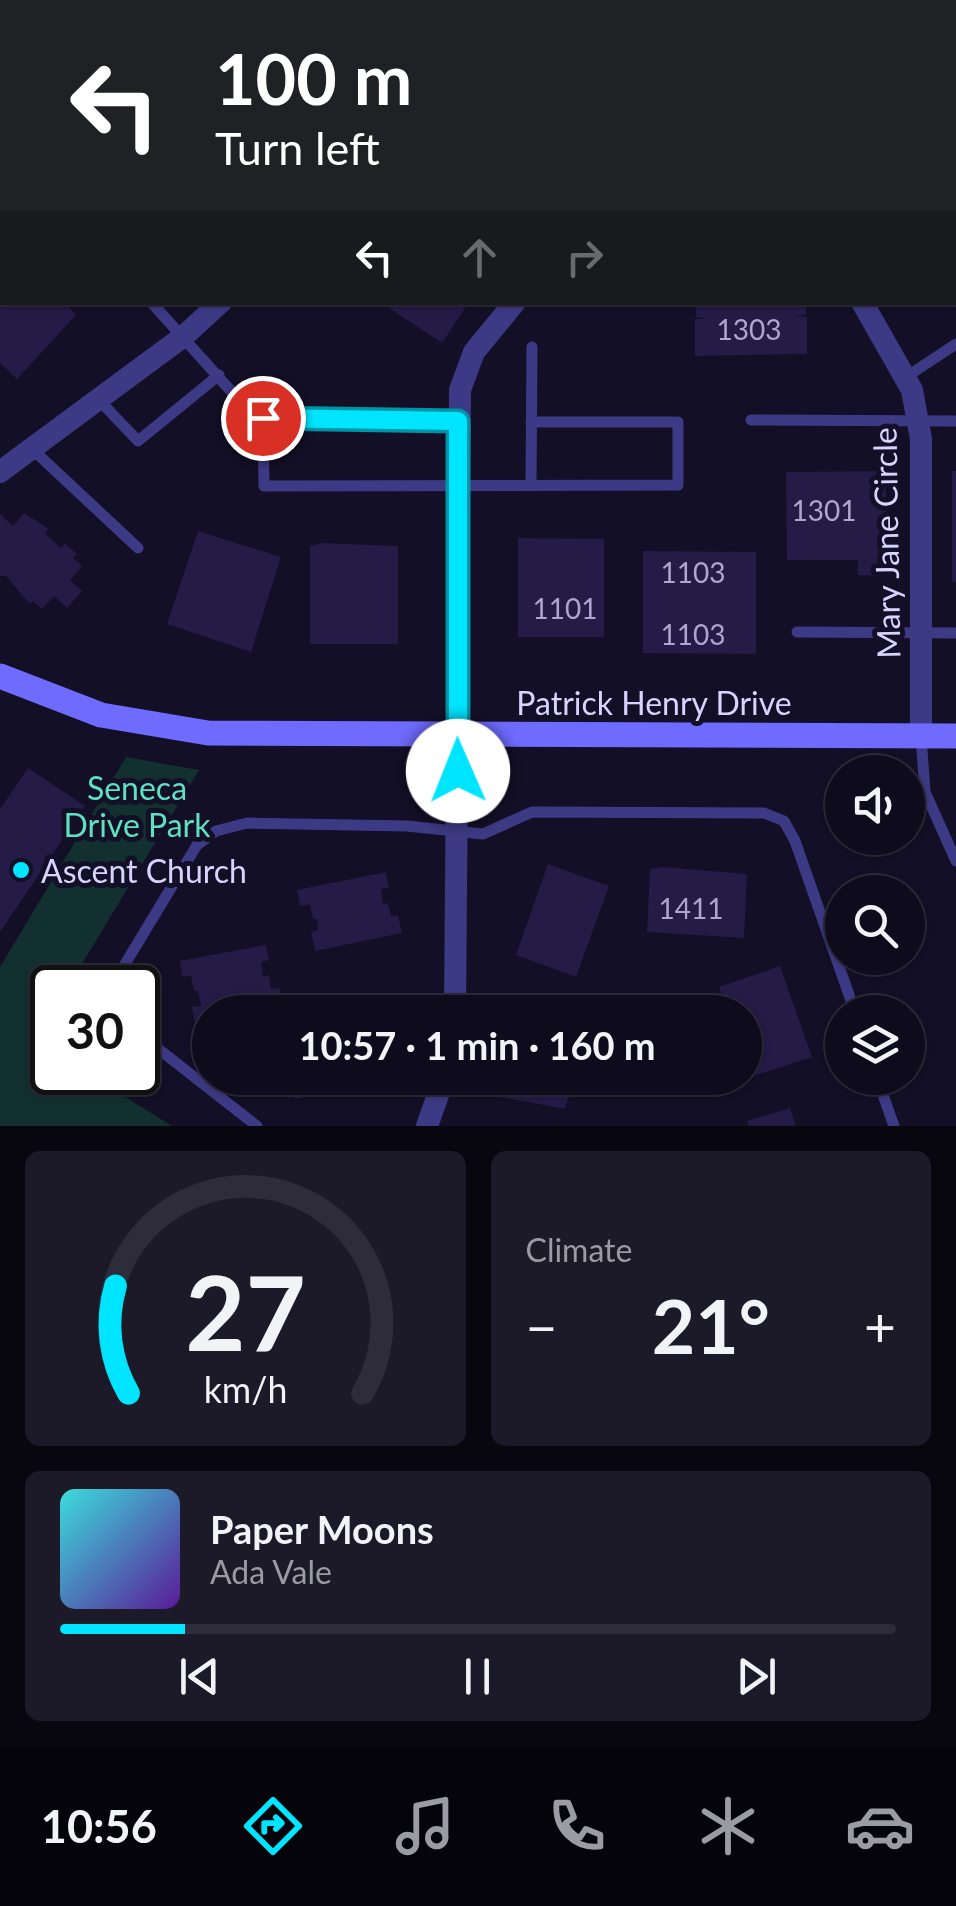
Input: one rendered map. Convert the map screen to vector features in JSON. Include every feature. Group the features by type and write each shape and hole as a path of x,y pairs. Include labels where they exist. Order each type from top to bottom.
{"main road":[{"name":"Patrick Henry Drive","path":"0,676 70,706 168,729 956,736"}],"street":[{"path":"1,469 184,336 217,305"},
{"path":"455,995 460,390 474,352 513,305"},
{"name":"Mary Jane Circle","path":"864,305 906,377 919,421 921,736"},
{"path":"426,1126 438,1095"}],"lane":[{"path":"154,305 248,410 263,418 458,421"},
{"path":"906,377 956,344"},
{"path":"532,347 532,486"},
{"path":"97,398 138,440 219,375"},
{"path":"263,418 264,486 678,485 678,422 532,422"},
{"path":"752,420 956,421"},
{"path":"30,448 138,548"},
{"path":"797,632 956,632"},
{"path":"921,736 925,792 956,861"},
{"path":"124,965 196,845 216,832 247,824 406,826 483,834 502,829 532,812 764,813 784,821 796,841 849,995"},
{"path":"160,1051 257,1126"},
{"path":"883,1095 894,1126"}],"green space":[{"name":"Seneca Drive Park","path":"126,757 199,770 81,965 30,965 30,1095 122,1095 172,1126 0,1126 0,967"}],"building":[{"path":"0,305 67,305 76,315 17,379 0,363"},
{"path":"385,305 467,305 442,343"},
{"path":"696,305 806,305 806,315 794,315 807,317 807,354 695,356 695,319 707,319 696,317"},
{"path":"885,471 888,547 886,559 878,559 877,576 858,575 858,560 787,560 786,472"},
{"path":"952,471 956,471 956,582 952,582"},
{"path":"24,513 49,529 45,533 61,548 65,544 77,554 73,558 82,566 70,580 82,591 67,608 54,596 42,609 33,601 30,604 6,576 0,576 0,514 13,526"},
{"path":"198,531 281,557 251,652 167,624"},
{"path":"518,538 604,539 604,637 518,637"},
{"path":"310,546 398,546 398,644 310,644"},
{"path":"643,551 756,552 756,654 643,653"},
{"name":"Ascent Church","path":"28,768 85,806 0,932 0,809"},
{"path":"548,864 609,886 576,977 516,955"},
{"path":"650,869 747,874 744,938 647,932"},
{"path":"386,872 389,888 381,889 383,904 388,903 391,916 398,915 402,933 315,951 311,932 318,930 317,919 313,919 310,904 300,906 297,890"},
{"path":"266,945 269,960 261,962 263,977 269,975 271,989 280,988 281,995 199,995 191,976 182,977 180,961"},
{"path":"780,966 812,1057 762,1073 762,995 721,995 719,987"},
{"path":"502,1095 569,1095 565,1109"},
{"path":"790,1108 796,1126 749,1126 747,1121"}],"place":[{"name":"Ascent Church","path":"21,870"}],"route":[{"path":"263,418 458,421 458,771"}]}
